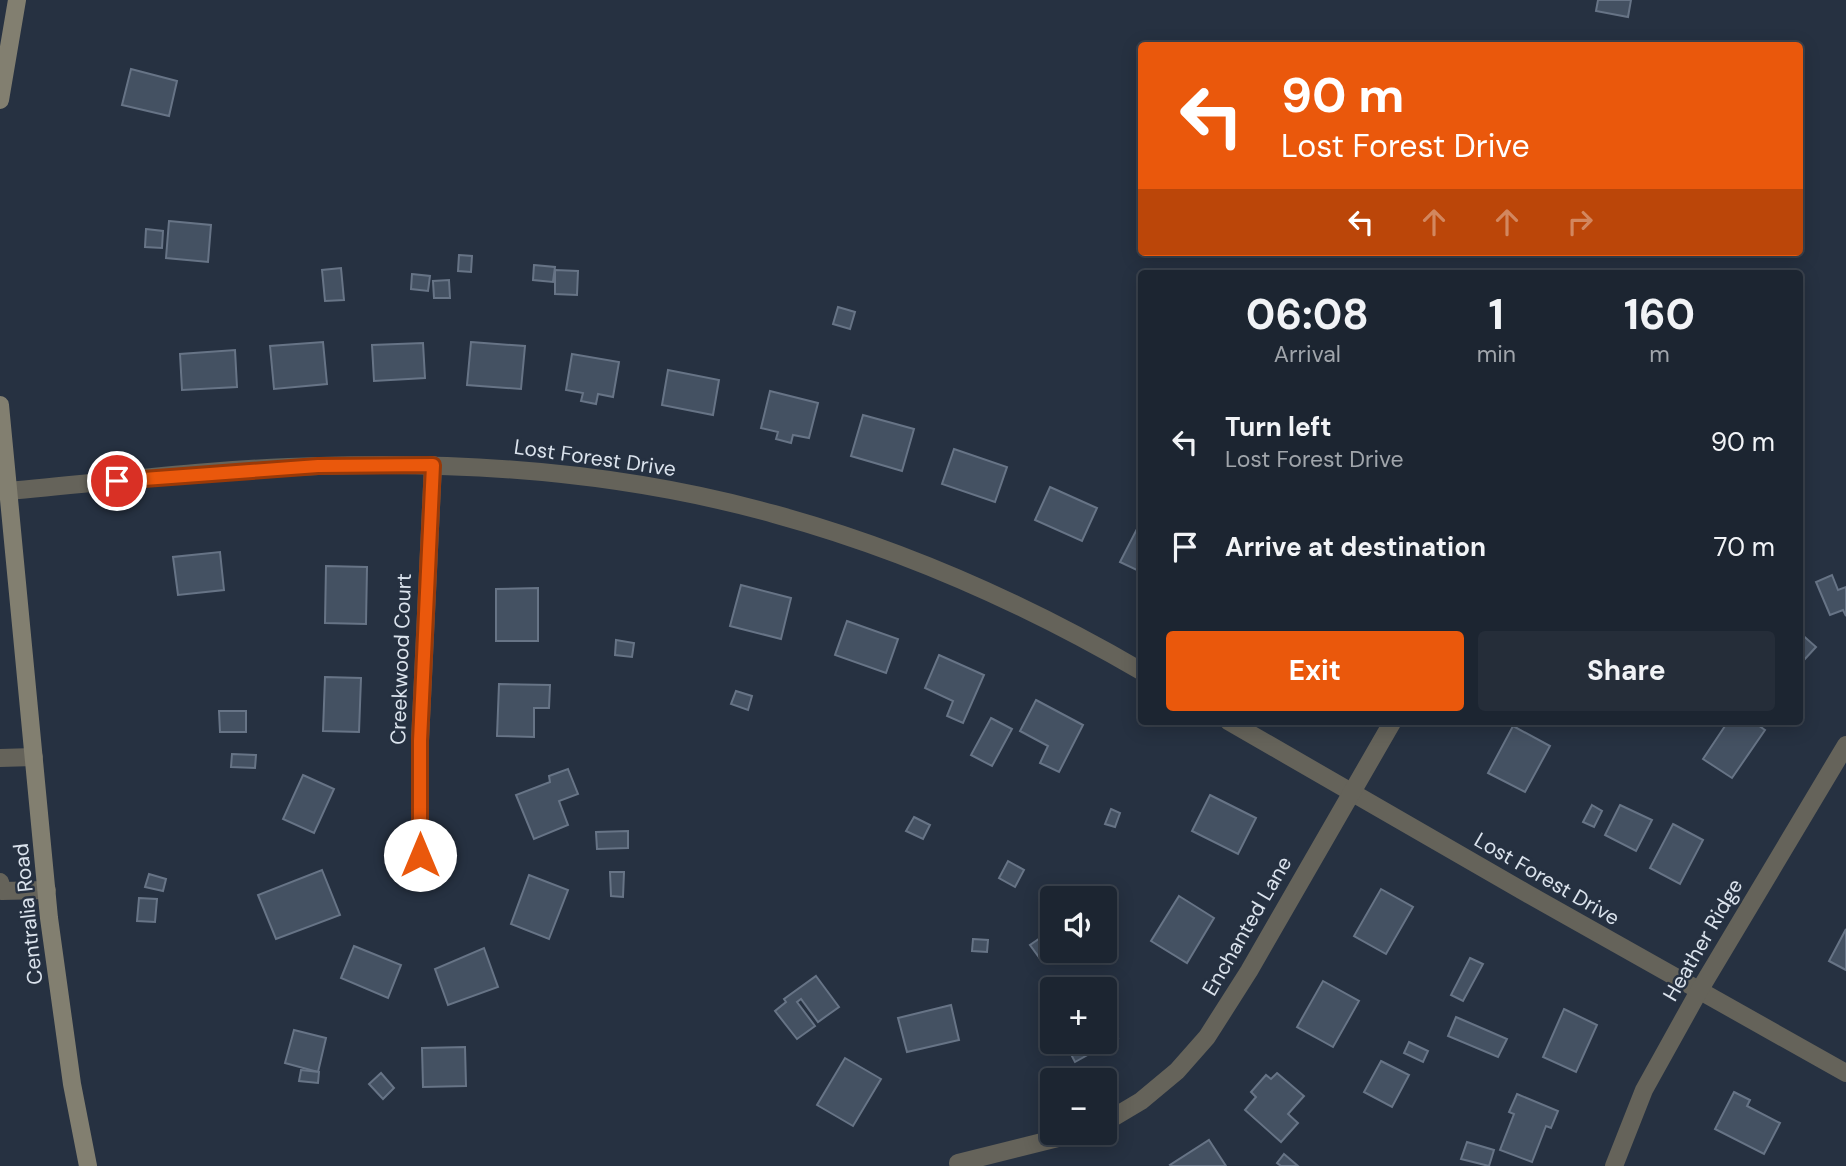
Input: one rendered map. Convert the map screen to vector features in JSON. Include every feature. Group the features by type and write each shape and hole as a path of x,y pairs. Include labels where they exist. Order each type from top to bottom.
{"main road":[{"path":"0,100 17,0"},
{"name":"Centralia Road","path":"0,405 47,890 72,1084 88,1166"}],"street":[{"name":"Lost Forest Drive","path":"8,491 305,466 433,465 506,469 610,481 774,513 879,548 982,589 1082,636 1138,669"},
{"name":"Creekwood Court","path":"420,855 420,741 433,465"},
{"name":"Lost Forest Drive","path":"1235,725 1846,1073"},
{"name":"Enchanted Lane","path":"1117,1115 1141,1101 1177,1071 1208,1037 1391,725"},
{"name":"Heather Ridge","path":"1614,1166 1644,1090 1699,991 1846,745"},
{"path":"0,758 34,757"},
{"path":"1,888 47,890"},
{"path":"958,1163 1040,1142"}],"building":[{"path":"1598,0 1631,0 1628,17 1596,11"},
{"path":"131,69 177,81 169,116 122,105"},
{"path":"169,221 211,225 208,262 166,258"},
{"path":"146,229 163,231 162,248 145,247"},
{"path":"459,255 472,256 471,272 458,271"},
{"path":"534,265 555,267 553,282 533,280"},
{"path":"341,268 344,300 325,301 322,270"},
{"path":"555,270 578,271 577,295 555,294"},
{"path":"412,274 430,276 428,291 411,289"},
{"path":"449,280 450,298 434,298 433,281"},
{"path":"838,307 855,312 850,329 833,324"},
{"path":"323,342 327,384 274,389 270,346"},
{"path":"471,342 525,346 521,389 467,385"},
{"path":"423,343 425,378 374,381 372,345"},
{"path":"235,350 237,387 182,390 180,354"},
{"path":"572,354 619,362 613,397 598,394 596,404 581,401 583,393 566,390"},
{"path":"668,370 719,380 713,415 662,405"},
{"path":"770,391 818,403 809,438 793,435 791,443 776,439 778,432 761,428"},
{"path":"863,415 914,429 902,471 851,456"},
{"path":"954,449 1007,467 995,502 942,484"},
{"path":"1050,487 1097,508 1082,541 1035,520"},
{"path":"1138,527 1138,571 1120,562"},
{"path":"220,552 224,590 178,595 173,557"},
{"path":"326,566 367,567 366,624 325,623"},
{"path":"1832,575 1838,590 1846,587 1846,616 1843,610 1830,615 1816,582"},
{"path":"741,585 791,598 781,639 730,626"},
{"path":"538,588 538,641 496,641 496,589"},
{"path":"847,621 898,639 886,673 835,655"},
{"path":"1803,636 1816,647 1803,659"},
{"path":"616,640 634,643 632,657 615,655"},
{"path":"939,655 984,675 963,723 947,716 953,701 925,688"},
{"path":"325,677 361,678 359,732 323,731"},
{"path":"499,684 550,685 549,708 534,708 534,737 497,736"},
{"path":"736,691 752,696 748,710 731,704"},
{"path":"1036,700 1083,725 1059,772 1040,763 1048,746 1020,731"},
{"path":"219,711 246,711 246,732 220,732"},
{"path":"991,718 1012,729 992,766 971,755"},
{"path":"1758,725 1765,730 1732,778 1703,759 1725,726"},
{"path":"1513,726 1550,746 1525,792 1488,773"},
{"path":"232,754 256,755 255,768 231,767"},
{"path":"568,769 578,794 559,801 568,825 534,839 516,795 550,782 549,776"},
{"path":"303,775 334,789 314,833 283,819"},
{"path":"1210,795 1256,818 1238,854 1192,831"},
{"path":"1592,805 1602,811 1594,827 1583,822"},
{"path":"1620,805 1652,820 1636,851 1605,835"},
{"path":"1111,809 1120,813 1115,827 1105,824"},
{"path":"914,817 930,825 923,839 906,831"},
{"path":"1673,824 1703,840 1680,884 1650,868"},
{"path":"628,831 628,848 597,849 596,832"},
{"path":"1008,861 1024,870 1015,887 999,878"},
{"path":"322,870 340,915 276,939 258,895"},
{"path":"610,872 624,872 623,897 611,896"},
{"path":"149,874 166,879 163,891 145,887"},
{"path":"529,875 568,890 549,939 511,924"},
{"path":"1381,889 1413,907 1386,954 1354,936"},
{"path":"1179,896 1214,918 1187,963 1151,941"},
{"path":"139,898 157,899 155,922 137,921"},
{"path":"1846,929 1846,970 1829,961"},
{"path":"1040,938 1040,959 1030,945"},
{"path":"973,939 988,940 987,952 972,951"},
{"path":"354,946 401,965 388,998 341,978"},
{"path":"484,948 498,987 448,1005 435,969"},
{"path":"1470,958 1483,964 1463,1001 1451,995"},
{"path":"816,976 839,1007 818,1022 801,999 797,1002 815,1026 797,1039 775,1011 786,1002 784,999"},
{"path":"1323,981 1359,1001 1333,1047 1297,1027"},
{"path":"951,1005 959,1040 907,1052 898,1018"},
{"path":"1564,1009 1597,1025 1576,1072 1543,1057"},
{"path":"1456,1017 1507,1039 1498,1057 1448,1036"},
{"path":"294,1030 326,1038 318,1072 285,1063"},
{"path":"1409,1042 1428,1051 1423,1062 1404,1053"},
{"path":"465,1047 466,1086 423,1087 422,1048"},
{"path":"1071,1054 1089,1054 1075,1062"},
{"path":"845,1058 881,1079 853,1126 817,1105"},
{"path":"1381,1061 1409,1075 1392,1107 1364,1092"},
{"path":"301,1070 319,1072 318,1083 299,1081"},
{"path":"381,1073 394,1088 383,1099 369,1084"},
{"path":"1277,1073 1304,1096 1288,1114 1298,1123 1281,1142 1245,1110 1256,1097 1251,1092 1266,1075 1271,1079"},
{"path":"1734,1092 1750,1100 1747,1106 1780,1123 1764,1154 1715,1129"},
{"path":"1517,1094 1558,1111 1551,1128 1546,1126 1532,1162 1500,1150 1514,1114 1509,1112"},
{"path":"1209,1140 1226,1166 1170,1165"},
{"path":"1467,1142 1494,1150 1489,1166 1461,1159"},
{"path":"1284,1154 1298,1166 1281,1166 1277,1163"}],"route":[{"path":"117,481 318,466 433,465 420,741 420,855"}]}
